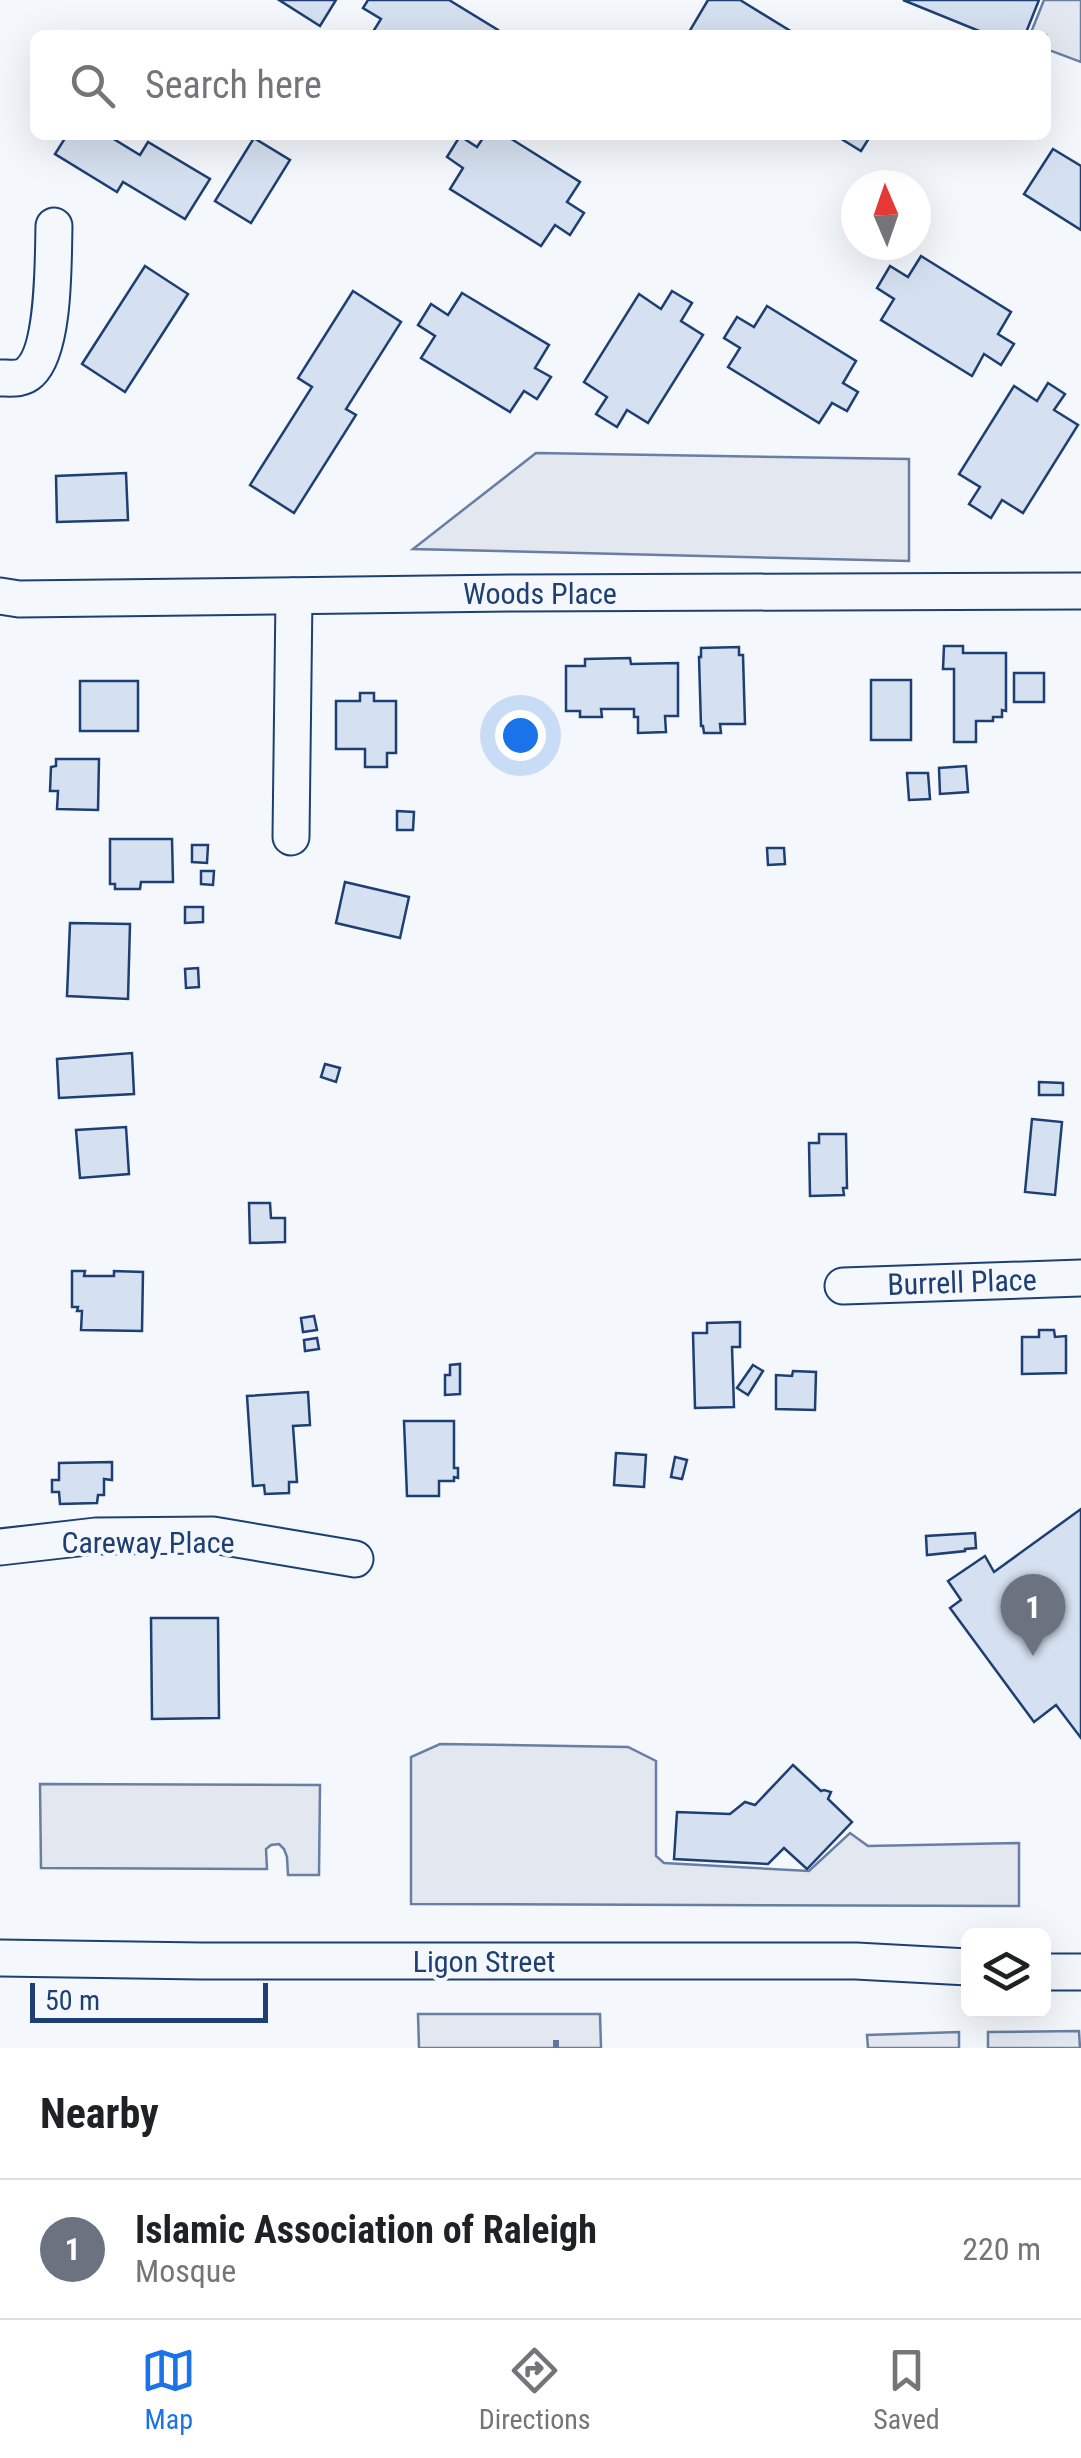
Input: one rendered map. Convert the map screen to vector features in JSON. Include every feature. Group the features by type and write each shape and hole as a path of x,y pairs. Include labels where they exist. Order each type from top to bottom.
{"street":[{"path":"0,378 28,374 37,362 48,330 54,226"},
{"name":"Woods Place","path":"0,596 19,599 1081,590"},
{"path":"291,837 294,596"},
{"name":"Burrell Place","path":"842,1286 1081,1278"},
{"name":"Careway Place","path":"0,1547 96,1536 213,1536 355,1559"},
{"name":"Ligon Street","path":"0,1958 856,1961 961,1967"},
{"path":"1051,1972 1081,1972"}],"path":[{"path":"556,2037 556,2048"}],"shaded area":[{"path":"1044,0 1081,0 1081,62 1051,51 1051,30 1032,30"},
{"path":"536,453 909,459 909,561 413,549"},
{"path":"440,1744 628,1747 656,1761 656,1856 664,1863 809,1871 850,1833 868,1846 1019,1843 1019,1906 411,1904 411,1757"},
{"path":"40,1784 320,1785 319,1875 288,1875 287,1857 279,1844 266,1849 267,1869 41,1868"},
{"path":"418,2014 600,2014 601,2048 419,2048"},
{"path":"1079,2031 1080,2048 988,2048 988,2032"},
{"path":"959,2032 959,2048 868,2048 867,2035"}],"building":[{"path":"279,0 336,0 320,26"},
{"path":"368,0 449,0 498,30 374,30 381,19 363,8"},
{"path":"708,0 740,0 789,30 690,30"},
{"path":"903,0 1039,0 1027,30 977,30"},
{"path":"64,140 115,140 140,155 148,142 210,179 185,219 123,182 117,192 55,154"},
{"path":"253,140 290,160 251,223 215,201"},
{"path":"458,140 477,147 482,140 513,140 580,182 567,202 584,213 570,235 555,225 541,246 450,189 463,168 447,157"},
{"path":"843,140 868,140 861,151"},
{"path":"1053,149 1081,166 1081,230 1024,194"},
{"path":"919,260 927,260 1011,312 998,334 1014,344 1001,365 984,354 972,376 881,320 894,299 877,288 890,266 908,277"},
{"path":"145,266 188,294 125,392 82,364"},
{"path":"353,291 401,322 346,409 356,415 294,513 250,485 312,387 298,378"},
{"path":"672,291 692,303 681,321 703,335 648,423 627,410 617,427 596,414 607,397 584,382 639,294 661,309"},
{"path":"462,293 549,345 535,368 551,377 537,399 524,391 510,412 421,358 435,336 418,325 431,304 448,315"},
{"path":"767,306 856,361 843,383 858,392 847,411 832,403 819,423 728,367 740,348 724,338 737,317 754,327"},
{"path":"1048,383 1065,394 1054,410 1078,425 1023,513 1002,500 991,518 969,504 980,487 959,474 1014,386 1037,401"},
{"path":"126,473 128,520 57,522 56,476"},
{"path":"944,646 963,646 963,653 1006,653 1006,711 1002,710 1002,717 993,717 993,721 976,721 976,742 954,742 954,669 943,669"},
{"path":"739,647 739,655 743,655 745,724 720,724 721,733 704,733 701,648"},
{"path":"630,658 631,664 678,663 678,716 665,716 666,732 638,733 634,709 601,709 602,717 580,717 580,711 566,711 566,666 585,666 585,659"},
{"path":"1014,673 1044,673 1044,702 1014,702"},
{"path":"871,680 911,680 911,740 871,740"},
{"path":"80,681 138,681 138,731 80,731"},
{"path":"360,693 374,693 374,701 396,701 396,753 387,753 387,767 365,767 365,749 336,749 336,701 360,701"},
{"path":"56,759 99,759 98,810 57,809 58,791 50,791 51,767 56,766"},
{"path":"966,766 968,792 940,794 939,768"},
{"path":"907,773 928,773 930,799 909,800"},
{"path":"397,811 414,812 413,830 397,830"},
{"path":"110,839 172,839 173,882 141,882 140,889 115,889 115,884 110,884"},
{"path":"192,845 208,845 207,863 192,862"},
{"path":"767,848 784,848 785,864 768,865"},
{"path":"201,871 214,871 213,885 201,884"},
{"path":"345,882 409,897 400,938 336,923"},
{"path":"185,907 203,907 203,922 185,923"},
{"path":"70,923 130,924 128,999 67,996"},
{"path":"198,968 199,987 186,988 185,969"},
{"path":"132,1053 134,1094 59,1098 57,1059"},
{"path":"325,1064 340,1068 336,1082 321,1077"},
{"path":"1039,1082 1063,1083 1063,1095 1039,1095"},
{"path":"1032,1119 1062,1122 1055,1195 1025,1192"},
{"path":"126,1127 129,1174 80,1178 76,1130"},
{"path":"819,1134 846,1134 844,1195 810,1196 809,1143 819,1143"},
{"path":"249,1203 270,1203 271,1218 285,1218 285,1242 250,1243"},
{"path":"72,1271 85,1271 84,1276 143,1272 142,1331 81,1330 82,1311 72,1307"},
{"path":"314,1316 317,1330 303,1332 301,1318"},
{"path":"740,1322 740,1347 732,1347 734,1407 695,1408 693,1333 707,1333 707,1323"},
{"path":"1039,1330 1054,1330 1055,1337 1066,1336 1066,1373 1022,1374 1022,1337 1039,1337"},
{"path":"317,1338 319,1349 305,1351 304,1340"},
{"path":"460,1364 460,1394 445,1395 445,1375 450,1375 450,1365"},
{"path":"753,1365 763,1371 748,1395 737,1388"},
{"path":"793,1371 816,1372 815,1410 776,1409 776,1375 792,1376"},
{"path":"308,1392 310,1425 293,1426 297,1482 289,1482 289,1493 265,1494 264,1485 253,1486 247,1396"},
{"path":"404,1421 454,1421 454,1468 458,1468 458,1478 439,1481 439,1496 407,1496"},
{"path":"616,1453 646,1455 644,1487 614,1485"},
{"path":"675,1457 687,1460 682,1479 671,1477"},
{"path":"112,1462 112,1480 104,1479 104,1495 98,1495 97,1503 60,1504 59,1492 52,1492 52,1480 59,1480 59,1463"},
{"path":"1081,1509 1081,1738 1056,1705 1034,1722 950,1608 961,1600 948,1581 985,1556 994,1572"},
{"path":"975,1533 976,1548 927,1555 926,1536"},
{"path":"151,1618 218,1618 219,1718 152,1719"},
{"path":"793,1765 821,1791 831,1792 828,1799 852,1822 807,1869 784,1848 768,1864 674,1859 677,1812 730,1814 745,1802 755,1805"}],"place":[{"name":"Islamic Association of Raleigh","path":"1033,1656"}]}
